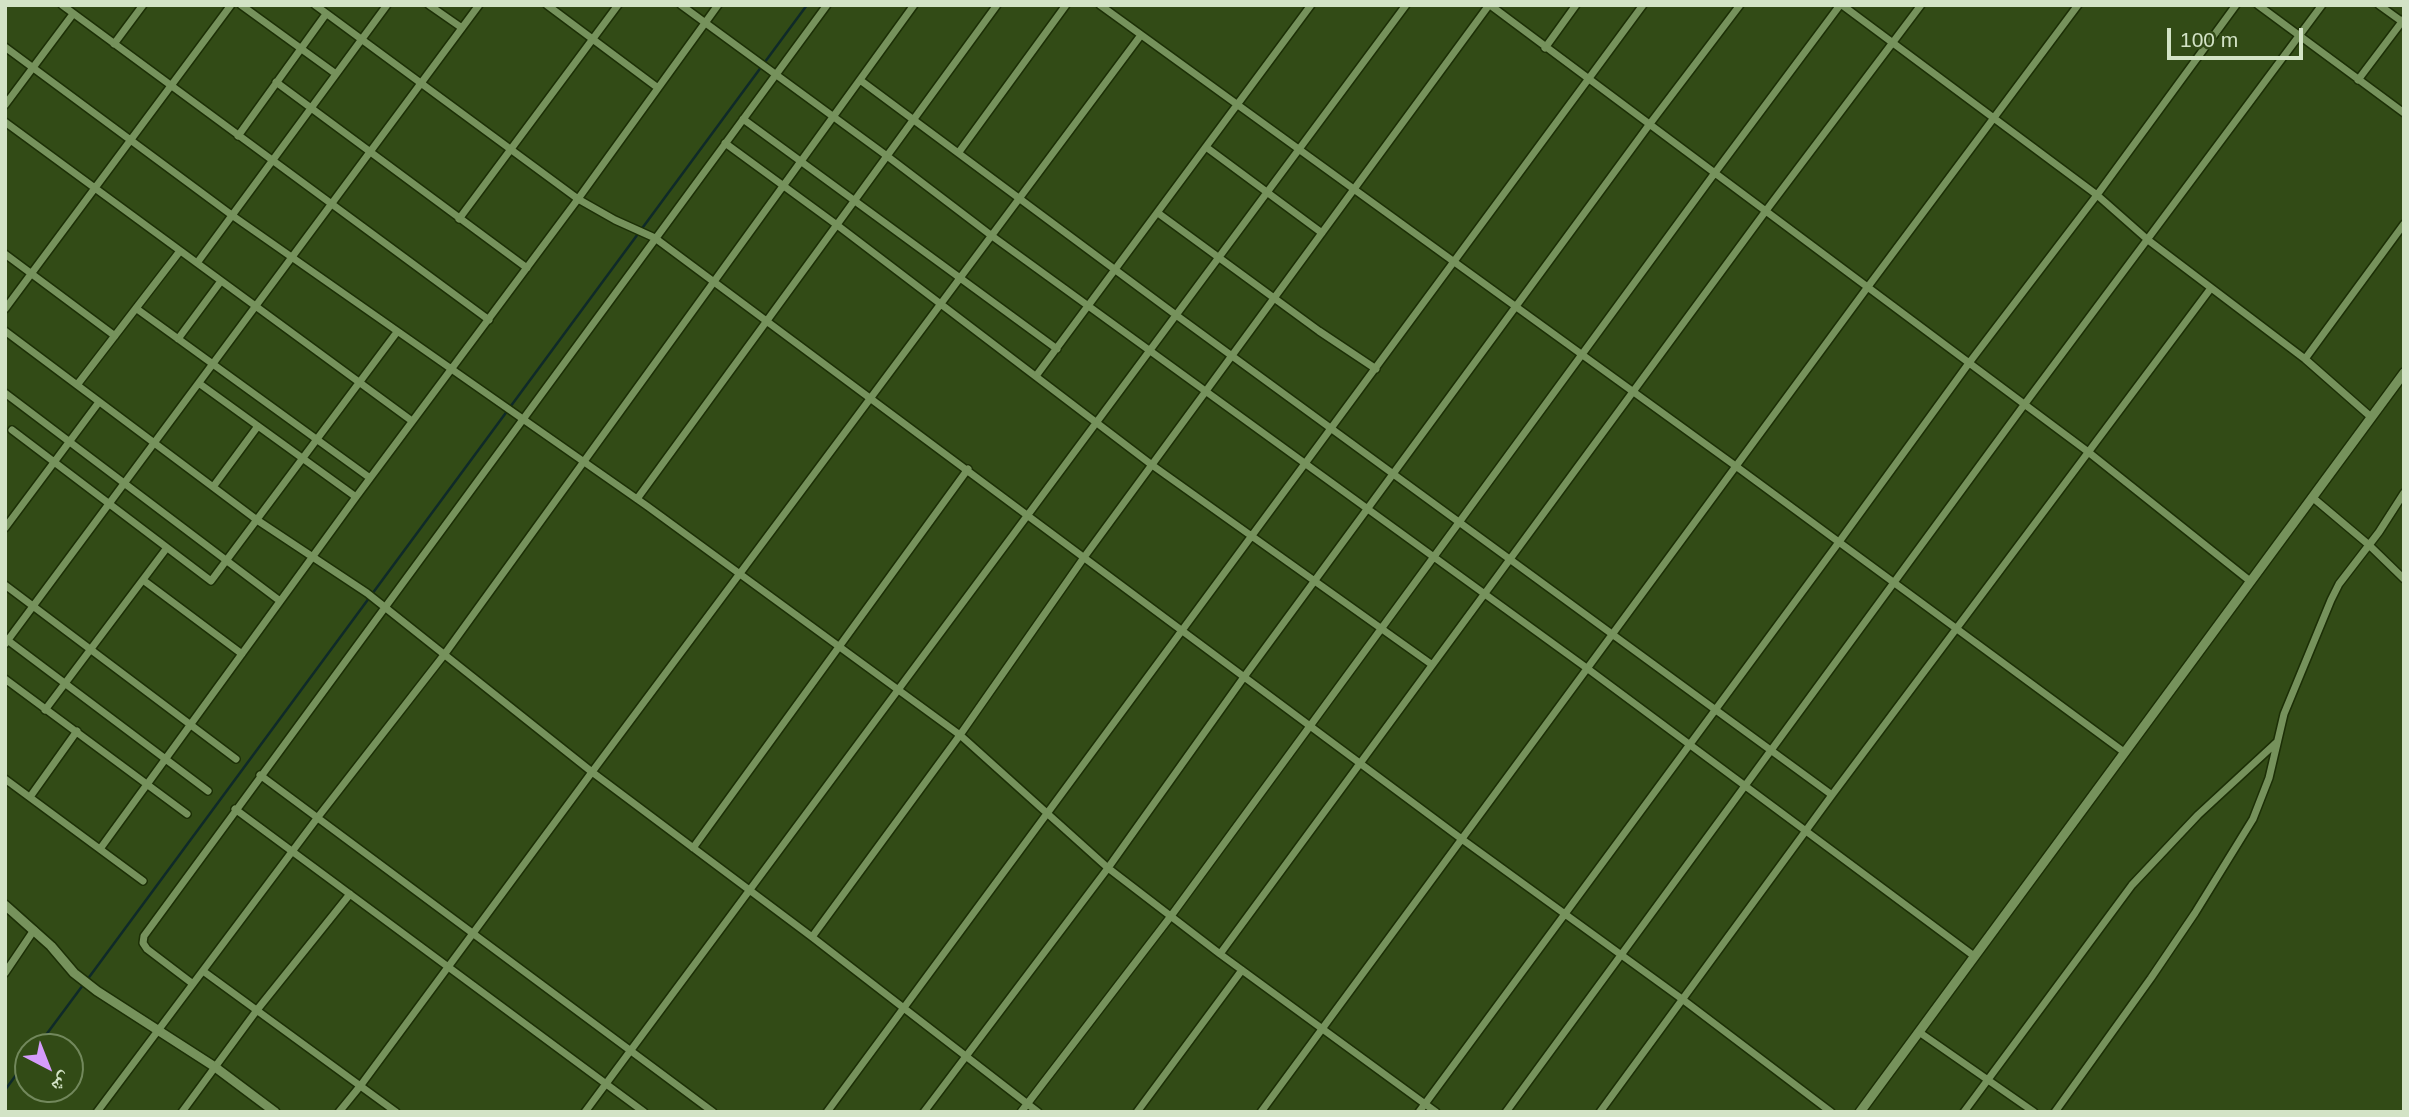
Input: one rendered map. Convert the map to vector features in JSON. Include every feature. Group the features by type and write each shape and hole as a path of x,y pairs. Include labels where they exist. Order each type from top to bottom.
{"street":[{"path":"62,5 489,320"},
{"path":"114,44 143,5"},
{"path":"5,309 231,5"},
{"path":"241,5 336,74"},
{"path":"315,5 579,199 615,220 655,238 1682,999 1830,1112"},
{"path":"197,263 387,5"},
{"path":"429,5 461,28"},
{"path":"208,791 6,641 200,384 479,5"},
{"path":"547,5 658,88"},
{"path":"459,219 618,5"},
{"path":"681,5 992,236 1367,510 1435,556 1974,956"},
{"path":"100,849 412,421 579,199 718,5"},
{"path":"193,984 147,949 143,943 144,936 827,5"},
{"path":"97,1112 292,851 444,655 914,5"},
{"path":"637,499 997,5"},
{"path":"958,152 1066,5"},
{"path":"1100,5 1737,467 2124,752"},
{"path":"1036,376 1311,5"},
{"path":"585,1112 1406,5"},
{"path":"812,937 960,735 1085,556 1489,5 2087,452 2250,581"},
{"path":"1545,48 1576,5"},
{"path":"827,1112 1643,5"},
{"path":"923,1112 1108,868 1244,677 1648,125 1740,5"},
{"path":"1021,1112 1171,916 1714,174 1841,5 2097,195 2148,240 2305,359 2371,417"},
{"path":"1220,954 1431,664 1921,5"},
{"path":"1261,1112 2078,5"},
{"path":"1419,1112 1969,363 2097,195 2236,5"},
{"path":"2258,5 2404,113"},
{"path":"1506,1112 2024,405 2322,5"},
{"path":"2358,80 2403,21 2379,5"},
{"path":"5,105 74,14"},
{"path":"238,136 326,14"},
{"path":"339,1112 1141,35"},
{"path":"5,47 233,216 637,499 960,735 1108,868 1220,954 1436,1112"},
{"path":"860,80 1832,795"},
{"path":"276,82 527,268"},
{"path":"743,119 1057,349"},
{"path":"5,121 412,421"},
{"path":"725,143 1152,465 1431,664"},
{"path":"1206,147 1322,233"},
{"path":"1158,213 1376,369"},
{"path":"2305,359 2404,224"},
{"path":"77,385 180,251"},
{"path":"5,254 115,337"},
{"path":"178,339 221,281"},
{"path":"1600,1112 1832,795 2211,288"},
{"path":"137,309 370,478"},
{"path":"5,331 257,520 367,593 592,772 812,937 1038,1112"},
{"path":"12,430 208,581 213,580 397,332"},
{"path":"1860,1112 2404,373"},
{"path":"200,384 356,497"},
{"path":"5,393 280,601"},
{"path":"5,528 99,401"},
{"path":"213,487 258,426"},
{"path":"693,848 968,470"},
{"path":"2055,1112 2180,935 2253,819 2266,788 2284,714 2297,678 2308,659 2339,584 2370,545 2404,493"},
{"path":"2312,497 2370,545 2404,579"},
{"path":"46,710 166,549"},
{"path":"143,580 242,654"},
{"path":"5,585 236,759"},
{"path":"5,679 187,814"},
{"path":"30,797 77,731"},
{"path":"1964,1112 2132,885 2198,815 2277,742"},
{"path":"261,775 713,1112"},
{"path":"5,779 143,881"},
{"path":"235,809 644,1112"},
{"path":"182,1112 257,1010 350,894"},
{"path":"5,905 51,946 74,973 97,991 158,1028 275,1112"},
{"path":"5,973 34,930"},
{"path":"1137,1112 1242,970"},
{"path":"203,971 396,1112"},
{"path":"1919,1032 2034,1112"}],"waterway":[{"path":"87,980 807,5"},
{"path":"47,1033 83,985"},
{"path":"5,1090 14,1078"}]}
